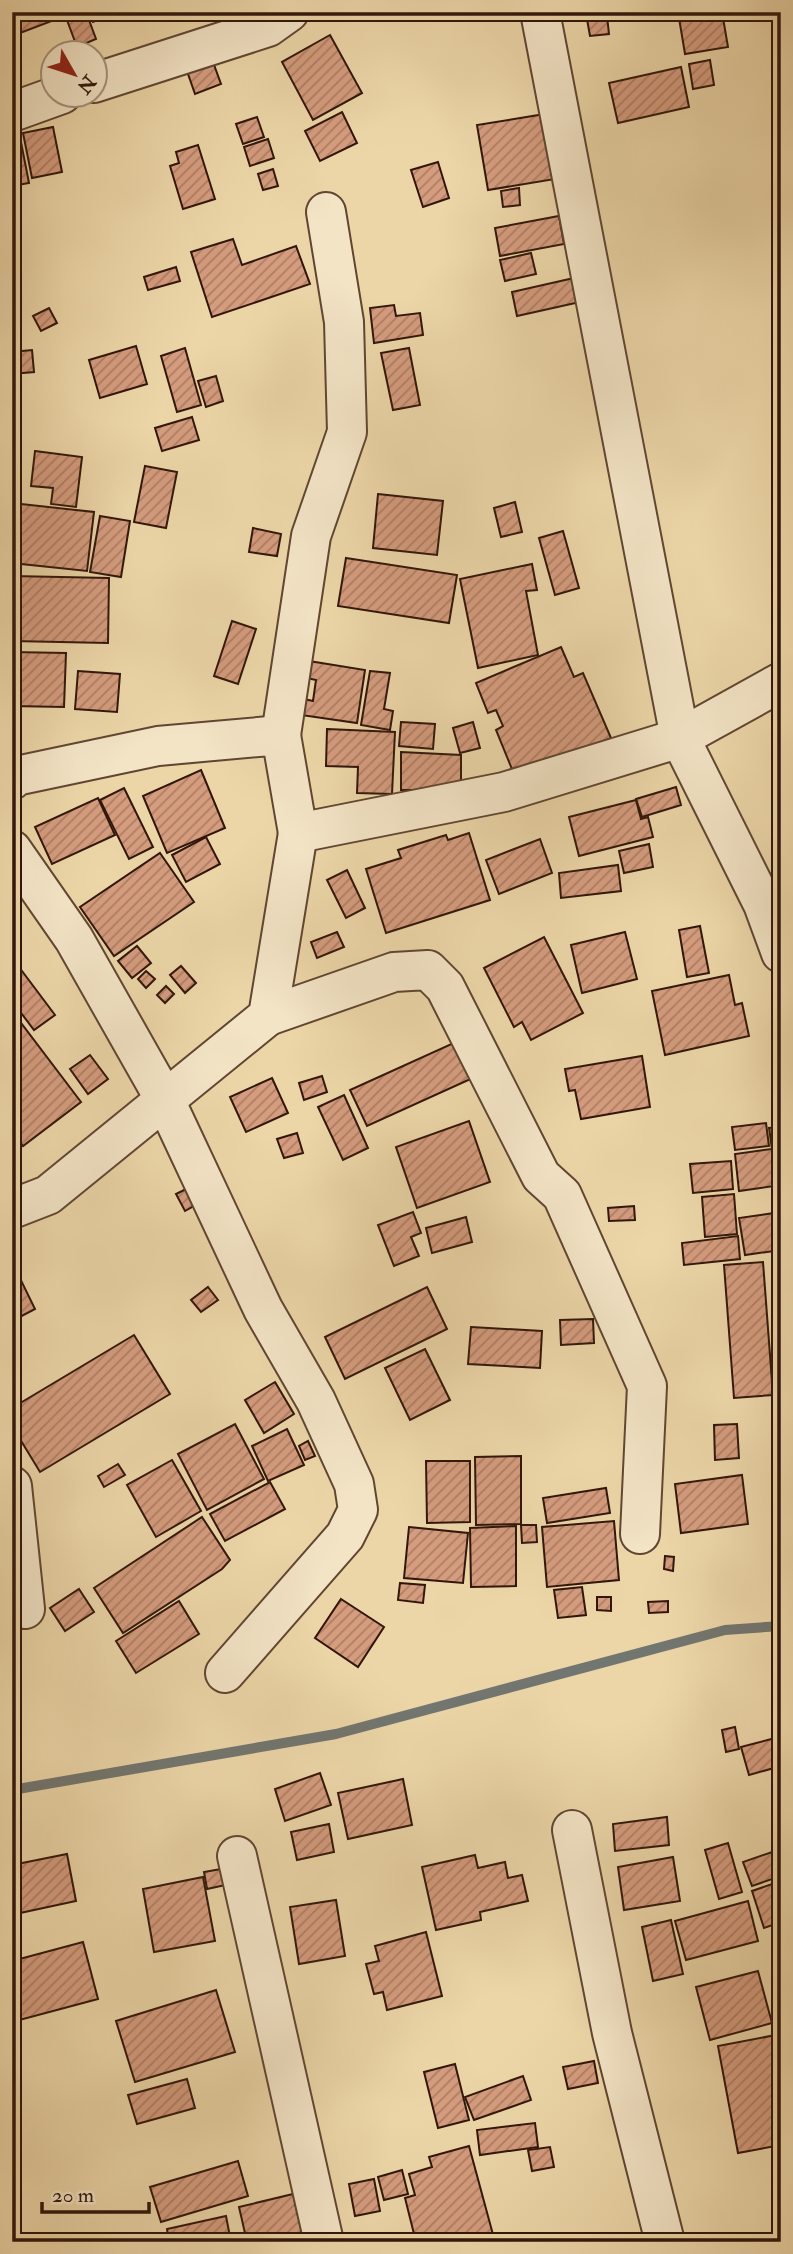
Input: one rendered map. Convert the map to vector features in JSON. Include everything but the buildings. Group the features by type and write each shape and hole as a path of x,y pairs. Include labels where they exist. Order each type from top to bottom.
{"street":[{"path":"108,78 268,27 289,12"},
{"path":"540,12 680,738 763,904 781,953"},
{"path":"12,113 38,103"},
{"path":"268,1016 298,833 281,735 311,536 346,432 344,322 326,212"},
{"path":"298,833 504,792 680,738 781,682"},
{"path":"12,780 16,776 158,746 281,735"},
{"path":"12,850 74,939 164,1098 263,1309 316,1401 354,1484 358,1510 345,1536 225,1673"},
{"path":"12,1209 48,1195 268,1016 394,972 428,970 445,986 541,1176 562,1195 647,1385 639,1534"},
{"path":"12,1486 25,1609"},
{"path":"572,1830 612,2033 665,2242"},
{"path":"237,1856 324,2242"}],"waterway":[{"path":"12,1790 336,1734 725,1630 781,1626"}]}
